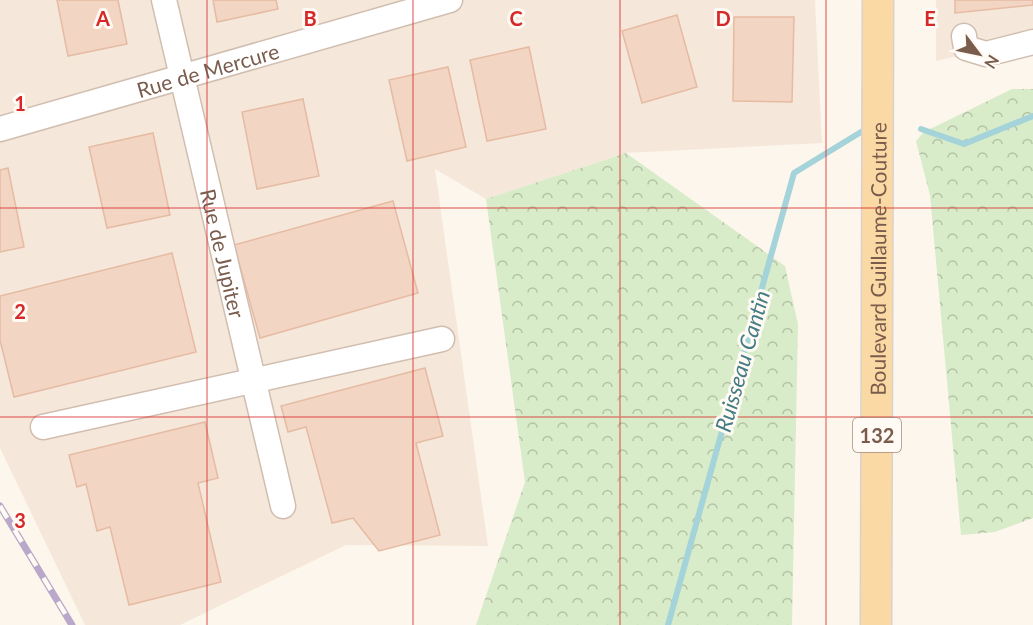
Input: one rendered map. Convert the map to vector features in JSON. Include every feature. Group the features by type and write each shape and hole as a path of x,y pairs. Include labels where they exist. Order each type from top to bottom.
{"main road":[{"name":"Boulevard Guillaume-Couture","path":"876,625 879,0"}],"street":[{"name":"Rue de Jupiter","path":"164,0 283,506"},
{"name":"Rue de Mercure","path":"0,129 450,0"},
{"path":"964,36 966,48 986,54 1033,42"},
{"path":"43,427 254,381 276,374 306,371 442,339"}],"shaded area":[{"path":"0,0 815,0 822,143 626,153 486,199 435,169 488,546 346,545 180,625 85,625 0,448"},
{"path":"936,0 1033,0 1033,38 936,61"}],"green space":[{"path":"1012,89 1033,89 1033,518 995,532 961,535 930,195 916,141 924,132"},
{"path":"626,153 785,266 798,324 792,625 476,625 525,482 486,199"}],"building":[{"path":"57,0 118,0 127,44 68,56"},
{"path":"213,0 276,0 278,9 217,22"},
{"path":"955,0 1033,0 1033,5 955,13"},
{"path":"677,15 697,87 642,103 622,31"},
{"path":"734,17 794,17 792,102 733,101"},
{"path":"529,47 546,129 487,141 470,60"},
{"path":"448,67 466,147 407,161 389,80"},
{"path":"303,99 319,176 257,189 242,112"},
{"path":"153,133 170,215 107,228 89,147"},
{"path":"8,168 24,247 0,252 0,170"},
{"path":"393,201 418,293 260,338 234,245"},
{"path":"172,253 196,352 14,397 0,340 0,296"},
{"path":"425,368 443,436 416,443 440,535 379,551 353,518 332,523 306,427 288,432 281,406"},
{"path":"205,422 218,478 198,483 221,582 129,605 110,527 97,531 86,484 77,487 69,455"}],"waterway":[{"name":"Ruisseau Cantin","path":"921,129 964,144 1033,116"},
{"name":"Ruisseau Cantin","path":"668,625 794,173 861,132"}],"railway":[{"path":"0,506 72,625"}]}
